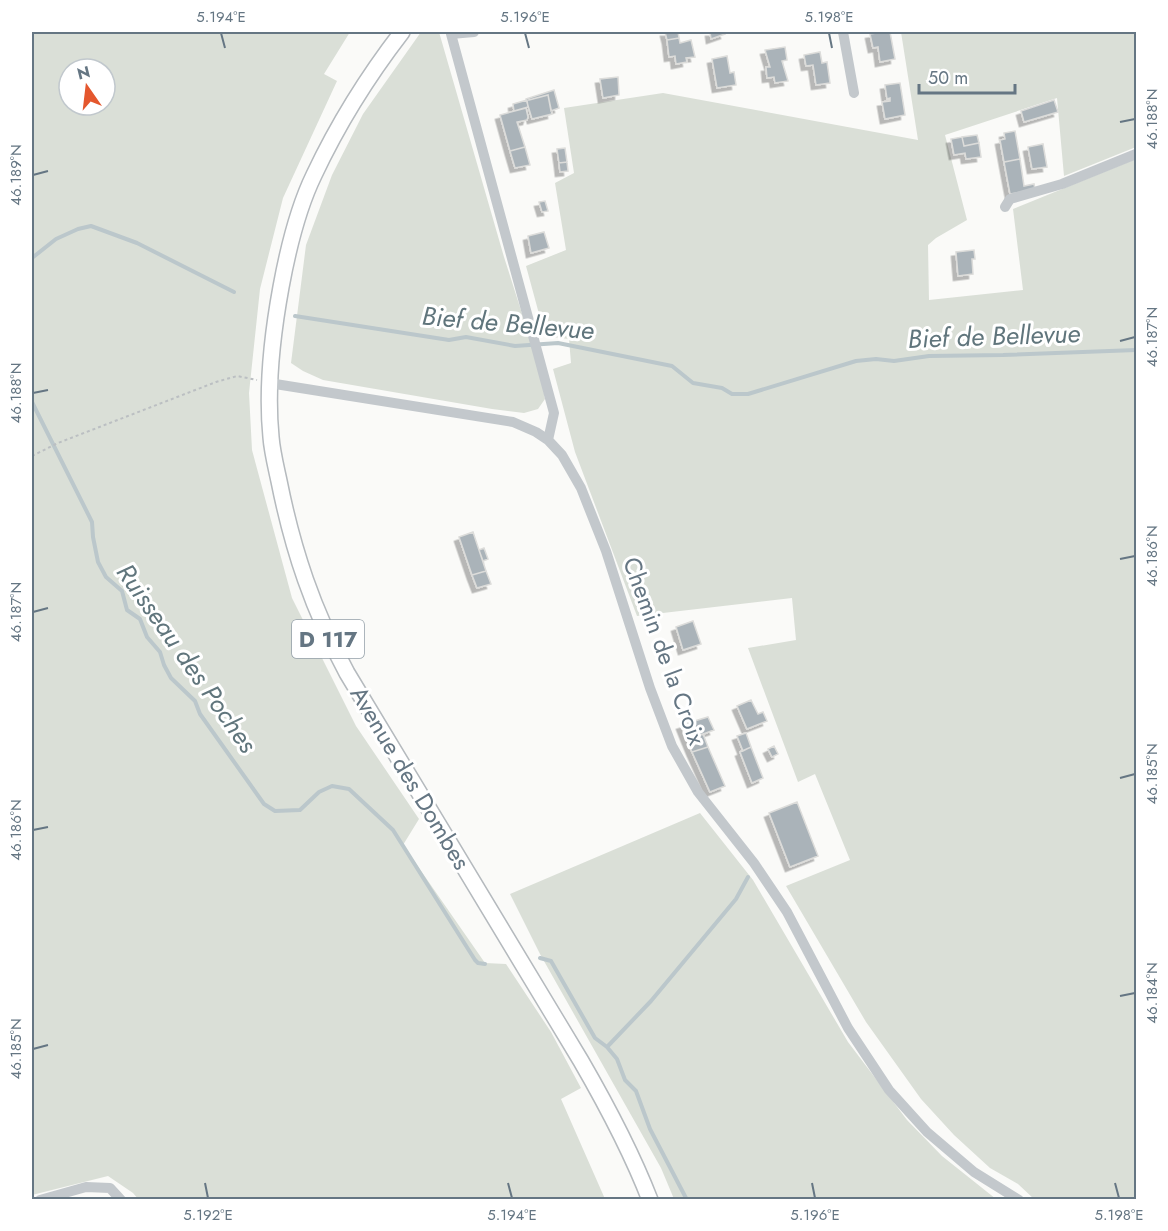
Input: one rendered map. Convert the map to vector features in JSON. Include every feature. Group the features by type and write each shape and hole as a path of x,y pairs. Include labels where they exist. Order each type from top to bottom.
{"main road":[{"name":"Avenue des Dombes","path":"402,32 382,58 342,121 313,176 290,241 276,313 269,383 271,437 283,501 302,574 324,631 347,673 581,1061 615,1121 650,1200"}],"street":[{"path":"474,32 451,34 554,413 548,440"},
{"path":"843,32 854,93"},
{"path":"1005,207 1010,199 1062,184 1137,154"},
{"name":"Chemin de la Croix","path":"269,383 513,422 548,440 562,455 581,488 606,551 650,688 668,736 698,792 754,863 787,912 848,1028 889,1090 927,1132 974,1172 1019,1200"},
{"path":"40,1200 86,1187 110,1188 121,1200"}],"path":[{"path":"32,456 58,443 216,382 237,376 269,383"}],"shaded area":[{"path":"32,32 350,32 324,74 337,81 283,198 260,289 249,393 252,450 292,598 356,726 419,819 403,845 485,963 506,964 551,1032 581,1088 561,1099 605,1199 139,1200 133,1193 108,1176 32,1195"},
{"path":"421,32 439,32 504,257 539,367 545,399 538,409 524,413 492,409 323,380 291,363 306,245 332,175 363,114"},
{"path":"901,32 1136,32 1136,147 1064,176 1057,98 945,135 967,220 928,245 929,300 1023,290 1013,209 1136,159 1136,1199 1034,1199 1018,1184 990,1168 954,1135 921,1099 866,1022 786,886 850,860 815,774 798,782 748,648 796,640 792,598 637,616 575,452 553,369 571,363 569,339 545,336 526,266 566,250 555,183 574,173 564,108 663,93 918,140"},
{"path":"700,813 753,880 848,1042 907,1120 942,1156 996,1199 674,1199 661,1168 540,954 510,894"}],"building":[{"path":"665,32 678,32 679,38 667,40"},
{"path":"710,32 724,32 725,34 711,39"},
{"path":"890,32 895,59 880,62 878,47 873,48 870,34"},
{"path":"679,38 680,43 691,40 695,57 686,58 687,62 676,64 675,56 669,57 667,40"},
{"path":"785,47 787,60 782,61 788,81 775,83 774,77 767,78 766,67 770,67 765,50"},
{"path":"820,52 822,63 827,62 830,83 816,85 813,65 806,66 804,55"},
{"path":"727,56 730,73 734,72 736,85 717,88 712,59"},
{"path":"618,77 619,95 603,98 600,79"},
{"path":"900,83 905,115 885,119 882,102 890,101 890,98 887,99 885,85"},
{"path":"554,90 559,108 551,111 548,95 529,100 529,98"},
{"path":"548,95 552,114 532,119 526,99"},
{"path":"527,100 528,107 514,111 513,104"},
{"path":"1054,100 1058,112 1024,122 1021,111"},
{"path":"526,108 527,120 517,122 525,147 510,151 500,115"},
{"path":"1015,131 1020,159 1004,162 1000,140 1005,139 1004,133"},
{"path":"977,135 979,143 964,146 962,137"},
{"path":"962,137 964,146 979,143 981,157 966,159 965,153 954,155 951,139"},
{"path":"1043,144 1047,167 1032,169 1028,147"},
{"path":"525,147 530,165 515,168 510,151"},
{"path":"565,148 567,162 559,163 557,149"},
{"path":"1020,159 1024,186 1034,184 1035,190 1010,194 1004,162"},
{"path":"567,162 568,171 560,172 559,163"},
{"path":"545,201 548,211 542,212 539,202"},
{"path":"544,232 549,248 531,253 528,236"},
{"path":"974,250 973,274 958,276 956,252"},
{"path":"473,532 486,571 472,575 459,537"},
{"path":"484,548 488,559 483,561 479,550"},
{"path":"486,571 491,584 477,588 472,575"},
{"path":"693,621 701,644 683,650 676,627"},
{"path":"751,700 758,714 763,712 767,721 747,729 737,706"},
{"path":"708,717 714,730 687,740 681,725"},
{"path":"746,733 751,747 743,751 737,736"},
{"path":"703,734 708,747 692,752 687,740"},
{"path":"774,746 778,754 772,757 768,749"},
{"path":"708,747 725,786 710,792 692,752"},
{"path":"751,747 763,778 752,783 740,752"},
{"path":"797,802 818,856 790,867 769,813"}],"waterway":[{"name":"Bief de Bellevue","path":"32,258 56,239 91,226 137,243 234,292"},
{"name":"Bief de Bellevue","path":"295,316 449,340 466,337 515,346 558,343 672,366 693,383 722,388 732,394 748,394 856,361 876,359 894,361 929,356 1136,350"},
{"name":"Ruisseau des Poches","path":"32,402 92,522 98,562 106,577 122,591 127,610 140,619 147,637 160,652 171,678 195,701 200,714 264,804 275,811 300,810 319,792 332,786 349,789 393,830 475,960 485,964"},
{"path":"607,1047 651,1001 736,899 748,877"},
{"name":"Ruisseau des Poches","path":"540,958 551,961 595,1038 617,1059 625,1080 636,1091 650,1129 687,1200"}]}
